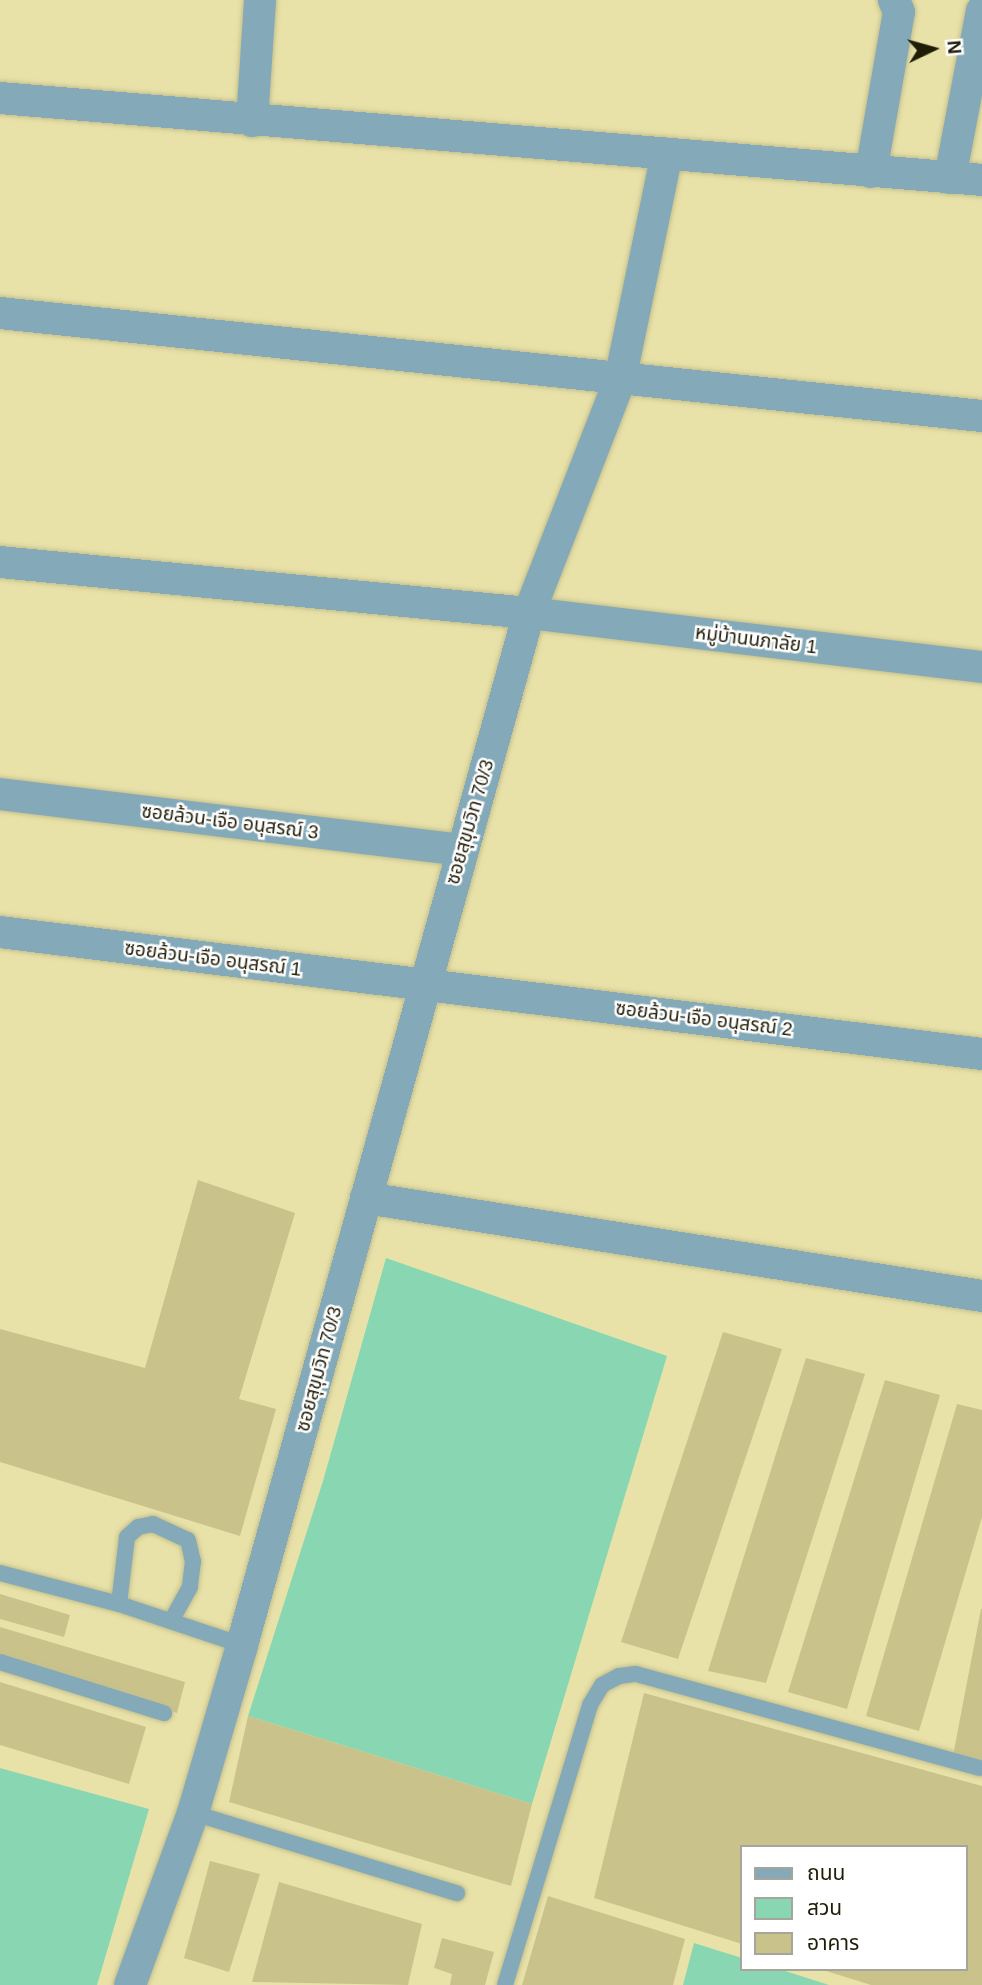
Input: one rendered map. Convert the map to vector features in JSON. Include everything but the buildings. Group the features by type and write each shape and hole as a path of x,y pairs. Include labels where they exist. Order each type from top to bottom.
{"street":[{"path":"252,121 260,0"},
{"path":"871,172 899,12 894,0"},
{"path":"950,178 982,11"},
{"path":"0,99 982,180"},
{"name":"ซอยสุขุมวิท 70/3","path":"130,1985 193,1813 243,1645 426,985 460,850 529,613 620,380 667,154"},
{"path":"0,313 982,416"},
{"name":"หมู่บ้านนภาลัย 1","path":"0,562 529,613 982,667"},
{"name":"ซอยล้วน-เจือ อนุสรณ์ 3","path":"0,794 460,850"},
{"name":"ซอยล้วน-เจือ อนุสรณ์ 1","path":"0,932 426,985"},
{"name":"ซอยล้วน-เจือ อนุสรณ์ 2","path":"426,985 982,1054"},
{"path":"366,1198 982,1296"}],"lane":[{"path":"119,1604 127,1537 138,1527 153,1524 188,1540 193,1561 190,1587 171,1620"},
{"path":"0,1573 119,1604 243,1645"},
{"path":"0,1662 164,1713"},
{"path":"505,1985 590,1705 602,1685 619,1676 636,1674 978,1768"},
{"path":"193,1813 457,1892"}],"green space":[{"path":"386,1258 667,1356 532,1804 248,1716 323,1481"},
{"path":"0,1768 149,1809 97,1985 0,1985"},
{"path":"694,1943 740,1957 740,1971 785,1971 829,1985 683,1985"}]}
